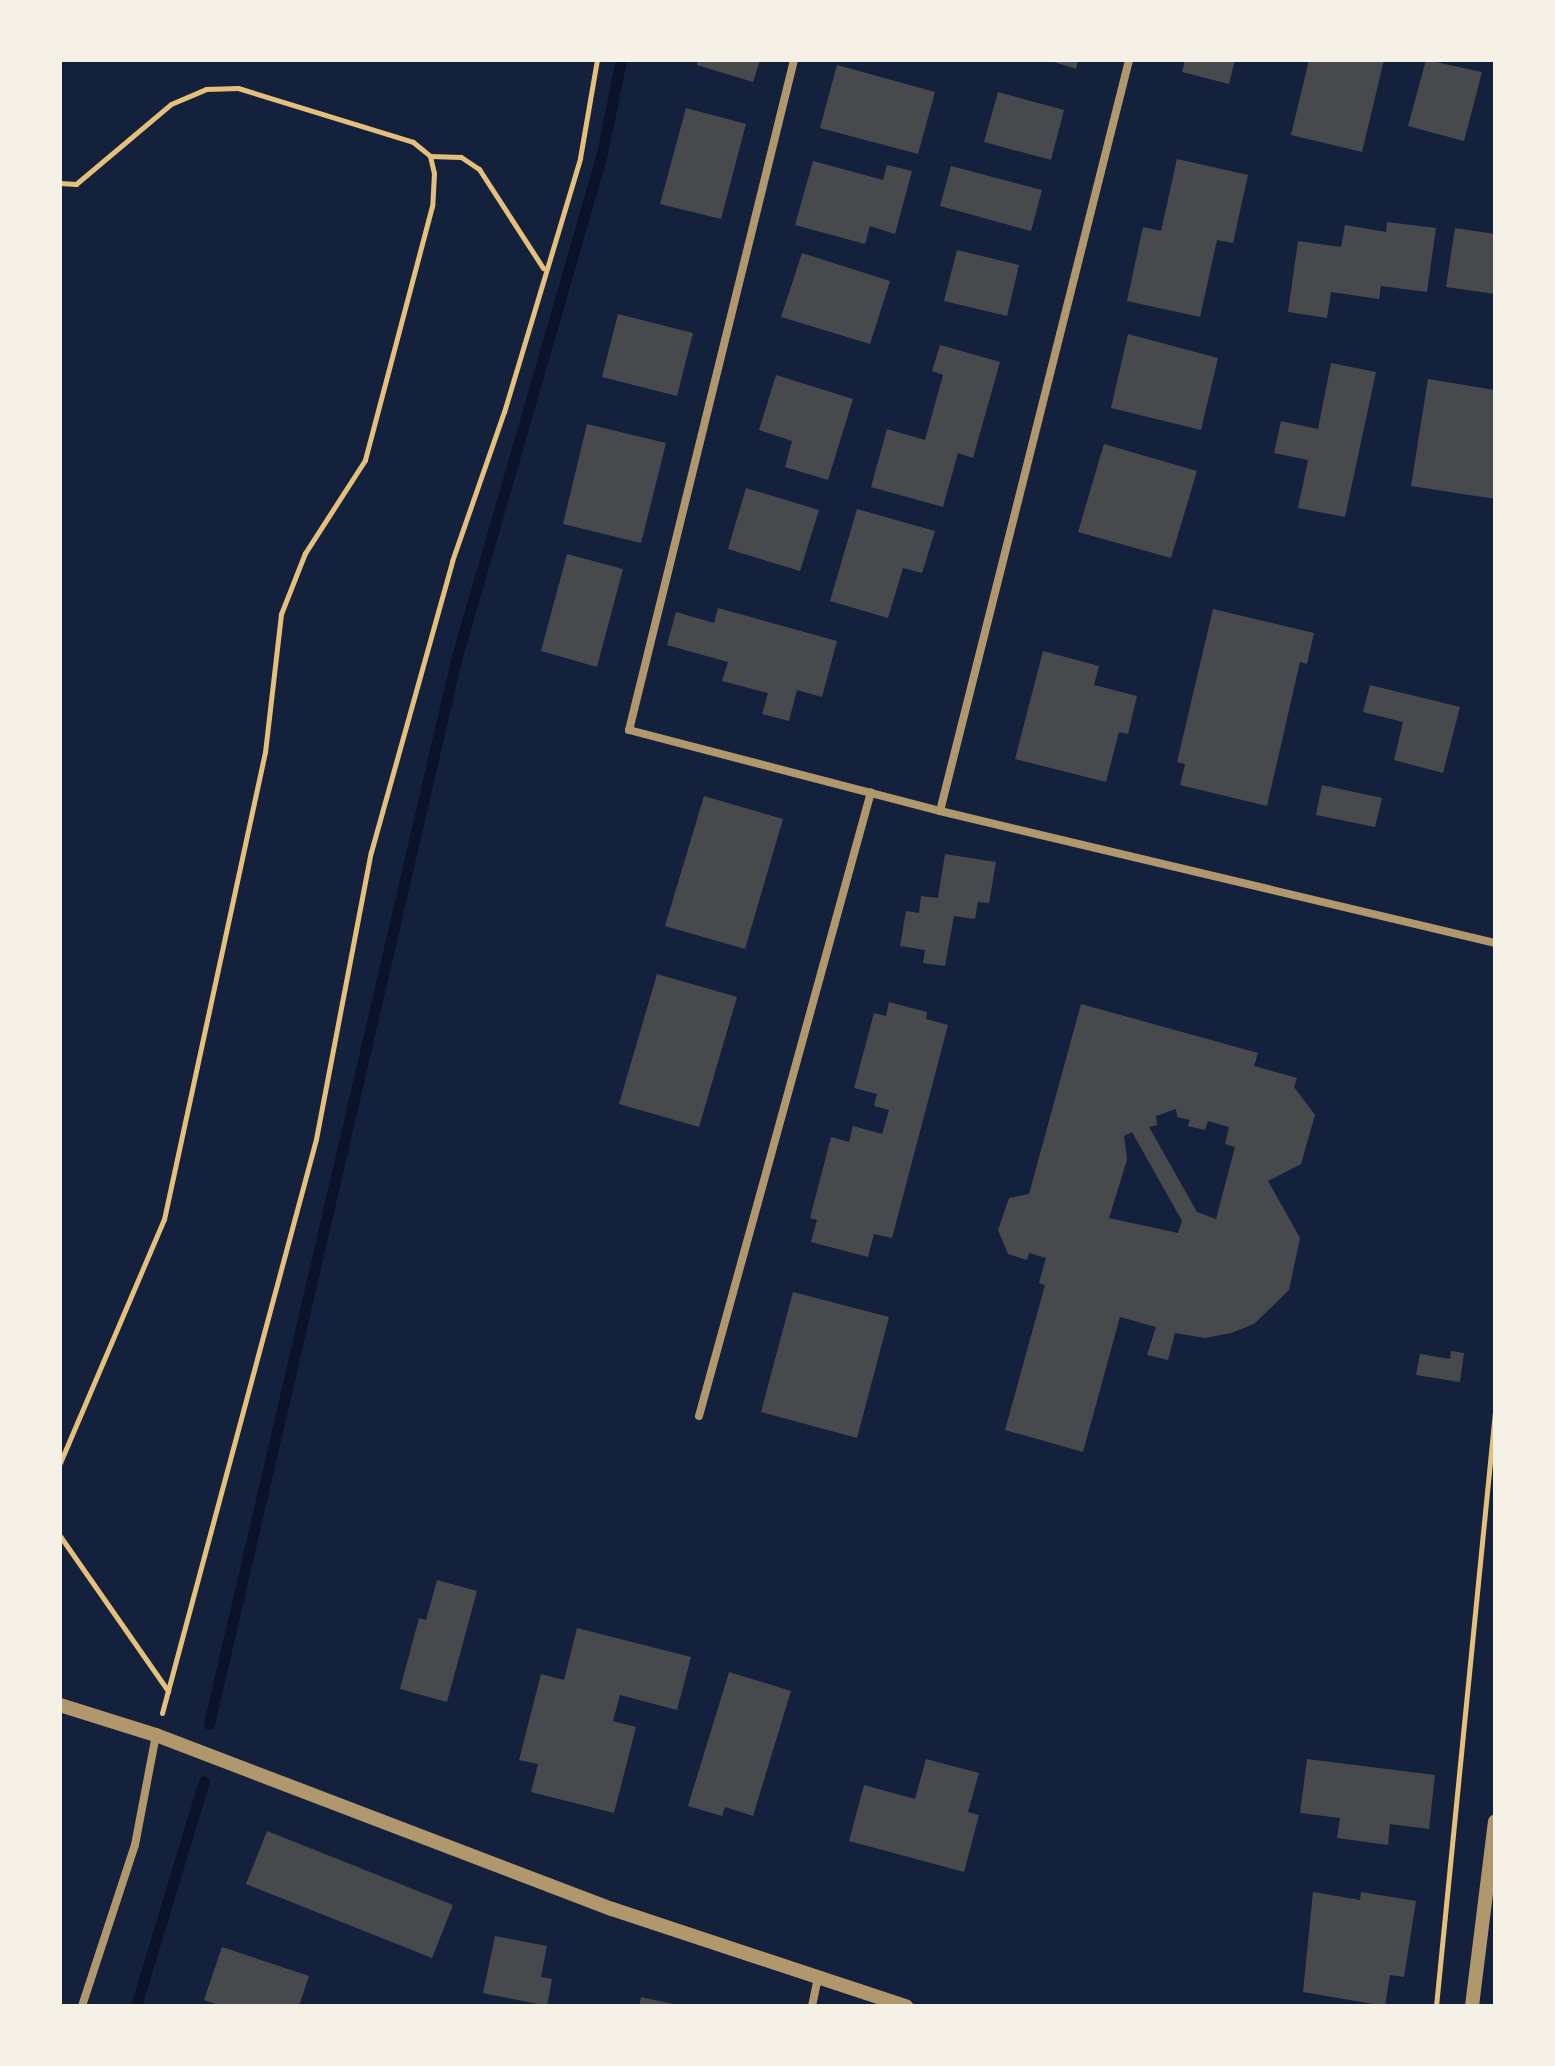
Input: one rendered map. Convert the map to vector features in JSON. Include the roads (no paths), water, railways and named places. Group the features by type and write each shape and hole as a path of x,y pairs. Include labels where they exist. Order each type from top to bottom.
{"street":[{"path":"794,60 629,730 940,811 1495,943"},
{"path":"940,811 1129,60"},
{"path":"699,1416 871,792"},
{"path":"60,1705 156,1735 612,1909 906,2006"},
{"path":"82,2006 135,1845 156,1735"},
{"path":"1472,2006 1495,1821"},
{"path":"812,2006 818,1977"}],"waterway":[{"path":"209,1724 456,660 602,154 621,60"},
{"path":"136,2006 204,1781"}]}
